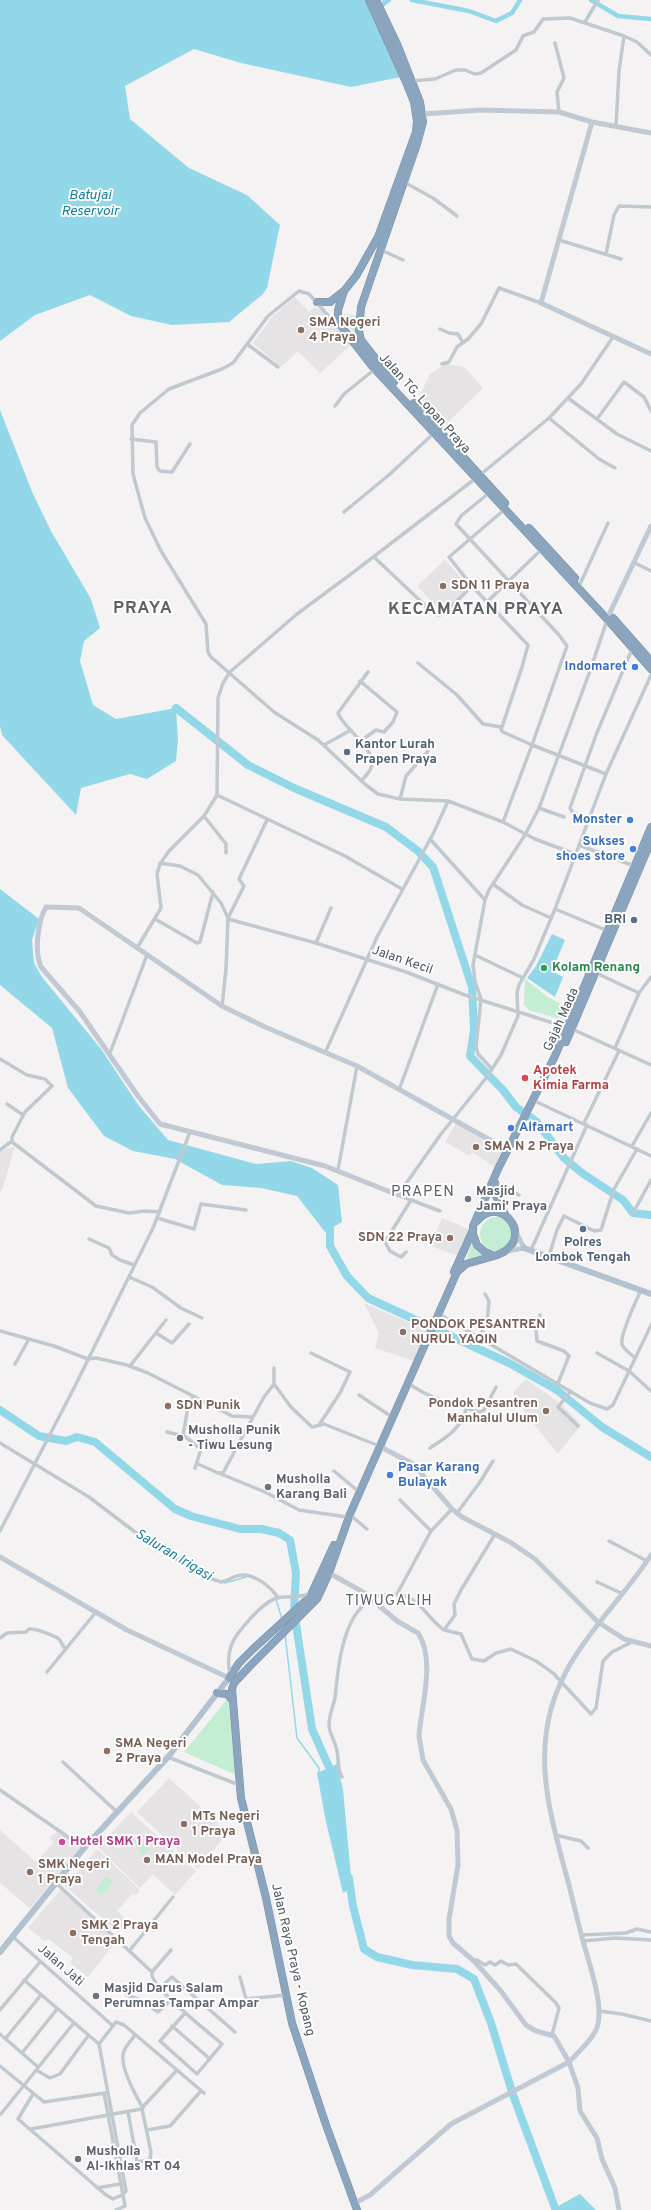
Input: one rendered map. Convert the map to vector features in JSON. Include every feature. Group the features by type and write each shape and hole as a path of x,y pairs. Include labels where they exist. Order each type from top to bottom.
{"highway":[{"name":"Jalan TG. Lopan Praya","path":"369,0 382,20 406,82 416,111 416,132 404,182 369,280 361,307 360,335 370,353 390,378 478,477 489,493 651,661"},
{"path":"376,0 382,20 412,81 422,114"},
{"name":"Jalan TG. Lopan Praya","path":"422,114 420,136 378,237 356,276 344,291 338,310 338,317 352,340 375,369 580,584 651,669"},
{"path":"356,276 369,280"},
{"path":"317,302 327,303 344,291"},
{"name":"Gajah Mada","path":"532,1108 538,1102 570,1028 651,827"},
{"name":"Gajah Mada","path":"532,1108 596,973 609,932 651,840"},
{"path":"307,1606 408,1383 508,1150 532,1108"},
{"path":"434,1322 460,1267 506,1251 513,1242 515,1231 514,1225 506,1216 494,1190 495,1183 526,1119"},
{"path":"477,1221 483,1215 490,1212 506,1216"},
{"path":"473,1230 477,1245 485,1252 494,1256"},
{"path":"229,1677 239,1662 278,1626 317,1599 329,1573 358,1491 380,1446 428,1337"},
{"name":"Jalan Raya Praya - Kopang","path":"307,1606 234,1683 233,1701 239,1785 292,2023 356,2207"},
{"path":"217,1693 227,1694 233,1701"}],"main road":[{"path":"524,1248 651,1294"},
{"path":"0,1952 84,1848 118,1813 168,1757 229,1677"}],"street":[{"path":"585,22 598,1"},
{"path":"412,81 434,79 456,70 465,70 475,74 480,73 516,50 523,36 534,32 544,19 567,18 585,22 637,42 651,55"},
{"path":"616,126 619,71 624,36"},
{"path":"555,43 564,78 557,92 559,112"},
{"path":"422,114 482,110 559,112 592,122 651,133"},
{"path":"541,303 592,122"},
{"path":"404,182 434,198 457,216"},
{"path":"606,254 614,215 619,206 651,207"},
{"path":"559,240 621,259"},
{"path":"380,249 403,260"},
{"path":"442,364 449,362 455,350 481,324 499,288 541,303 651,354"},
{"path":"360,335 352,340 306,292 297,292 268,316 237,359 226,368 174,387 160,395 133,421 132,474 147,524 206,624 210,655 274,712 299,726 324,745 361,781 378,794 400,799 448,801 503,822 525,835 576,854"},
{"path":"440,328 458,334 463,343"},
{"path":"137,948 155,919 161,906 157,874 160,863 204,816 217,794 219,765 219,694 230,672 297,614 478,477 549,418 568,398 613,337"},
{"path":"247,344 278,367"},
{"path":"335,406 344,394 375,369"},
{"path":"597,419 624,382 644,397 651,411"},
{"path":"568,398 617,434 651,451"},
{"path":"549,418 599,459 615,468"},
{"path":"344,512 390,474 435,432"},
{"path":"132,439 156,442 158,468 169,472 177,465 190,444"},
{"path":"489,493 456,521 456,524 567,646 503,822"},
{"path":"505,509 469,538 448,558 472,586 528,645 501,727 503,732 532,745 606,774"},
{"path":"580,584 608,524"},
{"path":"492,1070 480,1057 476,1050 479,999 475,981 474,955 485,900 493,884 525,835 539,808 590,671 608,616 635,563 651,526"},
{"path":"487,602 542,549"},
{"path":"374,557 434,614 444,614 472,586"},
{"path":"635,563 651,571"},
{"path":"589,819 572,812 570,809 584,766 632,648"},
{"path":"418,663 457,695 483,724 501,727"},
{"path":"361,781 370,770 372,764 362,740 351,730 338,713 368,672"},
{"path":"398,1195 453,1118 492,1070 512,1032 518,1012 517,988 534,959 606,774 651,675"},
{"path":"360,682 397,712 394,722 384,732 376,730 362,740"},
{"path":"324,745 351,730"},
{"path":"400,799 406,776 428,751"},
{"path":"217,794 267,820 345,856 402,889"},
{"path":"325,1053 367,959 402,889 430,839 448,801"},
{"path":"539,808 564,817"},
{"path":"204,816 226,844 226,853"},
{"path":"228,919 244,886 239,879 267,820"},
{"path":"430,839 485,900"},
{"path":"579,845 634,866"},
{"path":"160,863 185,868 198,875 223,905 228,919 226,969 222,1006"},
{"path":"493,884 522,905 551,918"},
{"path":"155,919 197,943 200,942 213,892"},
{"path":"440,1211 366,1184 338,1170 166,1126 158,1122 80,1012 40,965 39,942 43,912 47,906 78,907 222,1006 265,1027 357,1066 453,1118 508,1150"},
{"path":"316,943 330,908"},
{"path":"555,908 609,932"},
{"name":"Jalan Kecil","path":"228,919 316,943 367,959 465,995 570,1028 651,1065"},
{"path":"110,1053 147,955"},
{"path":"474,955 523,978"},
{"path":"596,973 639,993"},
{"path":"531,1250 586,1124 639,993 651,977"},
{"path":"399,1090 438,984"},
{"path":"0,1059 24,1074 45,1079 52,1086 23,1115 12,1141 0,1150"},
{"path":"338,1170 357,1066"},
{"path":"538,1102 651,1156"},
{"path":"7,1104 23,1115"},
{"path":"632,1146 651,1113"},
{"path":"0,1531 53,1430 160,1212 190,1132"},
{"path":"12,1141 96,1206 129,1213 145,1211 160,1212"},
{"path":"549,1256 557,1230 564,1217 599,1232 604,1225 610,1197 637,1149"},
{"path":"633,1213 651,1180"},
{"path":"495,1183 519,1195"},
{"path":"406,1252 401,1257 390,1251 385,1242 411,1200"},
{"path":"157,1218 194,1229 201,1204 246,1210"},
{"path":"506,1251 524,1248 515,1231"},
{"path":"89,1239 109,1248 112,1255 120,1260 134,1265"},
{"path":"129,1277 152,1287 181,1308 202,1318"},
{"path":"635,1358 624,1347 622,1341 626,1325 641,1290"},
{"path":"480,1336 487,1324 489,1301 485,1294"},
{"path":"439,1314 480,1336 600,1408 609,1409 613,1405 651,1325"},
{"path":"540,1315 536,1330 537,1341 564,1351 569,1356 558,1383"},
{"path":"130,1366 166,1320"},
{"path":"156,1333 172,1343 189,1324"},
{"path":"0,1331 88,1359 105,1359 130,1366 232,1416 253,1417"},
{"path":"15,1364 29,1339"},
{"path":"311,1353 348,1370 350,1373 340,1393 319,1425"},
{"path":"597,1353 629,1371 651,1391"},
{"path":"274,1368 274,1384 291,1407 313,1427 324,1424 380,1446 414,1465 454,1511 535,1559 598,1622 615,1634 632,1642 651,1646"},
{"path":"408,1383 431,1397 466,1410 482,1412 496,1387"},
{"path":"221,1474 223,1473 264,1397 274,1384"},
{"path":"571,1391 559,1405 559,1409 578,1426"},
{"path":"359,1395 392,1417"},
{"path":"183,1436 188,1407 193,1397"},
{"path":"430,1448 452,1434 463,1419 466,1410"},
{"path":"167,1432 183,1436 201,1449 198,1464 195,1468"},
{"path":"0,1443 89,1497 143,1538 204,1576 221,1582 239,1575 246,1575 259,1580 275,1592 277,1598"},
{"path":"397,1594 431,1531 454,1511 480,1482 492,1461"},
{"path":"198,1464 265,1492 299,1510 349,1515 367,1529"},
{"path":"334,1471 358,1491"},
{"path":"400,1500 431,1531"},
{"path":"444,1630 455,1615 454,1604 461,1590 495,1534"},
{"path":"609,1541 647,1561"},
{"path":"356,2207 451,2124 569,2062 597,2028 599,2012 582,1935 555,1835 549,1801 545,1746 548,1722 562,1682 577,1650 651,1555"},
{"path":"0,1557 127,1630 229,1677 231,1646 241,1631 269,1602 277,1598 308,1594 316,1586"},
{"path":"329,1573 363,1592 397,1621 418,1633 423,1643 427,1670 419,1736 420,1747 423,1760 451,1809 458,1847 457,1875 449,1919 449,1936 453,1943 474,1961 510,2002 526,2024 536,2030 552,2035 569,2062 578,2088 580,2111 597,2138 600,2155 615,2188 619,2210"},
{"path":"597,1582 621,1593"},
{"path":"342,1777 338,1770 337,1749 329,1727 337,1677 350,1623 357,1612 372,1600 382,1596 397,1594 416,1602 434,1622 444,1630 461,1634 471,1657 474,1660 484,1661 496,1653 511,1649 545,1667 562,1682 588,1713 593,1713 603,1661 612,1652 632,1642"},
{"path":"47,1672 96,1612"},
{"path":"0,1638 6,1633 26,1632 29,1629 36,1629 42,1633 59,1639 65,1649"},
{"path":"168,1757 239,1785"},
{"path":"62,1762 118,1813"},
{"path":"0,1790 84,1848"},
{"path":"555,1835 581,1841 588,1848"},
{"path":"56,1883 152,1972 152,1976 171,2000 184,2013 222,2044 200,2073 195,2073 160,2041 184,2013"},
{"path":"130,1950 173,1898"},
{"path":"582,1935 626,1933 637,1929 651,1932"},
{"name":"Jalan Jati","path":"12,1936 114,2026"},
{"path":"583,1941 615,1938 651,1940"},
{"path":"152,1972 171,1950"},
{"path":"474,1961 477,1960 485,1965 490,1962 495,1966 500,1961 507,1965 516,1964 556,2003 559,2008 552,2035"},
{"path":"0,2010 40,1962"},
{"path":"240,1976 244,1997 246,1999 286,1995"},
{"path":"161,1987 172,1977 235,2032"},
{"path":"24,1980 73,2024 99,2044 120,2184 126,2208 116,2210"},
{"path":"5,2039 41,1995"},
{"path":"126,1995 158,2012 171,2000"},
{"path":"22,2053 57,2009"},
{"path":"599,2012 627,2015 651,2021"},
{"path":"99,2044 118,2021 203,2092 170,2125 147,2130"},
{"path":"1,2114 73,2024"},
{"path":"172,2026 210,2059"},
{"path":"0,2034 50,2078 55,2078 60,2074 88,2036"},
{"path":"128,2112 138,2162 149,2160 151,2158 142,2108 130,2086 124,2060 124,2051 135,2035"},
{"path":"0,2066 22,2086 44,2102 106,2093"},
{"path":"31,2129 109,2116 142,2108 177,2070"},
{"path":"33,2094 18,2119 111,2198 122,2196 126,2191 109,2116"},
{"path":"98,2188 120,2184"}],"shaded area":[{"name":"SMA Negeri 4 Praya","path":"295,297 309,312 314,307 320,309 352,344 320,373 301,354 297,352 281,367 253,343 272,317"},
{"path":"446,364 464,367 483,388 442,428 417,402 430,374"},
{"name":"SDN 11 Praya","path":"445,560 470,587 442,613 417,586"},
{"name":"SMA N 2 Praya","path":"457,1122 506,1153 498,1169 472,1152 470,1156 445,1142"},
{"path":"15,1146 2,1191 0,1191 0,1152"},
{"name":"SDN 22 Praya","path":"442,1218 469,1229 458,1256 431,1246"},
{"name":"PONDOK PESANTREN NURUL YAQIN","path":"364,1303 428,1331 414,1361 375,1348 379,1333"},
{"name":"Pondok Pesantren Manhalul Ulum","path":"526,1379 561,1404 581,1425 558,1454 529,1418 513,1393"},
{"name":"MTs Negeri 1 Praya","path":"169,1778 218,1823 216,1827 225,1836 198,1869 137,1812"},
{"name":"MAN Model Praya","path":"131,1812 196,1871 175,1895 153,1874 140,1888 98,1847"},
{"name":"SMK Negeri 1 Praya","path":"60,1829 82,1846 30,1908 0,1883 0,1830 36,1862 54,1842 49,1838"},
{"path":"97,1849 140,1890 136,1895 133,1893 117,1911 129,1921 119,1933 65,1886"},
{"name":"SMK 2 Praya Tengah","path":"62,1888 118,1939 88,1977 70,1963 73,1958 49,1939 45,1941 28,1928"}],"green space":[{"path":"347,314 357,316 357,330 354,333 341,316"},
{"path":"525,979 545,995 571,1010 566,1021 529,1010 524,1005"},
{"path":"497,1217 509,1222 514,1234 509,1246 497,1251 485,1246 480,1234 485,1222"},
{"path":"473,1240 485,1255 466,1260"},
{"path":"228,1698 236,1775 184,1752"},
{"path":"138,1836 150,1849 143,1855 131,1842"},
{"path":"107,1876 113,1883 101,1895 95,1889"}],"water":[{"name":"Batujai Reservoir","path":"0,0 367,0 401,77 351,87 241,63 194,49 125,86 130,119 189,168 247,195 280,225 267,288 263,294 229,322 172,325 131,316 90,295 35,315 0,341"},
{"path":"0,410 33,494 51,531 91,599 100,628 84,641 80,661 93,705 116,719 176,708 178,740 176,761 147,779 130,774 81,788 76,815 2,735 0,726"},
{"path":"0,889 39,919 32,940 34,963 42,977 101,1049 139,1106 168,1140 256,1164 291,1161 312,1168 338,1185 342,1222 325,1232 297,1196 261,1188 222,1185 175,1159 133,1151 104,1136 68,1088 52,1028 0,985"},
{"name":"Kolam Renang","path":"552,934 565,940 552,971 563,977 555,997 527,978 536,966"},
{"path":"337,1764 343,1789 352,1888 343,1893 326,1822 317,1773"},
{"path":"580,2194 596,2210 551,2210"}],"waterway":[{"path":"378,8 389,0"},
{"path":"412,0 469,11 496,21 512,13 520,0"},
{"path":"591,0 618,16 651,19"},
{"path":"176,708 248,765 294,788 386,827 418,851 433,867 472,987 474,1030 470,1056 503,1090 516,1107 537,1122 564,1158 582,1173 623,1200 633,1213 651,1215"},
{"path":"330,1229 330,1246 347,1276 368,1298 509,1363 557,1390 602,1427 651,1457"},
{"path":"0,1410 39,1436 66,1441 77,1437 95,1442 175,1509 191,1516 240,1529 261,1529 279,1533 290,1540 296,1573 294,1611 312,1729 333,1776"},
{"name":"Saluran Irigasi","path":"225,1583 246,1577"},
{"name":"Saluran Irigasi","path":"276,1599 282,1619"},
{"name":"Saluran Irigasi","path":"285,1634 297,1738 319,1768 319,1772"},
{"path":"349,1878 353,1906 364,1949 377,1957 412,1965 457,1969 474,1979 491,2023 513,2095 555,2208"}],"place":[{"name":"SMA Negeri 4 Praya","path":"301,330"},
{"name":"SDN 11 Praya","path":"443,586"},
{"name":"Indomaret","path":"635,667"},
{"name":"Kantor Lurah Prapen Praya","path":"347,752"},
{"name":"Monster","path":"630,820"},
{"name":"Sukses shoes store","path":"633,849"},
{"name":"BRI","path":"634,920"},
{"name":"Kolam Renang","path":"544,968"},
{"name":"Apotek Kimia Farma","path":"525,1078"},
{"name":"Alfamart","path":"511,1128"},
{"name":"SMA N 2 Praya","path":"476,1147"},
{"name":"Masjid Jami' Praya","path":"468,1199"},
{"name":"Polres Lombok Tengah","path":"583,1229"},
{"name":"SDN 22 Praya","path":"450,1238"},
{"name":"PONDOK PESANTREN NURUL YAQIN","path":"403,1332"},
{"name":"SDN Punik","path":"168,1406"},
{"name":"Pondok Pesantren Manhalul Ulum","path":"546,1411"},
{"name":"Musholla Punik - Tiwu Lesung","path":"180,1438"},
{"name":"Pasar Karang Bulayak","path":"390,1475"},
{"name":"Musholla Karang Bali","path":"268,1487"},
{"name":"SMA Negeri 2 Praya","path":"107,1751"},
{"name":"MTs Negeri 1 Praya","path":"184,1824"},
{"name":"Hotel SMK 1 Praya","path":"62,1842"},
{"name":"MAN Model Praya","path":"147,1860"},
{"name":"SMK Negeri 1 Praya","path":"30,1872"},
{"name":"SMK 2 Praya Tengah","path":"73,1933"},
{"name":"Masjid Darus Salam Perumnas Tampar Ampar","path":"96,1996"},
{"name":"Musholla Al-Ikhlas RT 04","path":"78,2159"}],"district":[{"name":"PRAYA","path":"143,610"},
{"name":"KECAMATAN PRAYA","path":"476,611"},
{"name":"PRAPEN","path":"423,1193"},
{"name":"TIWUGALIH","path":"389,1602"}]}
